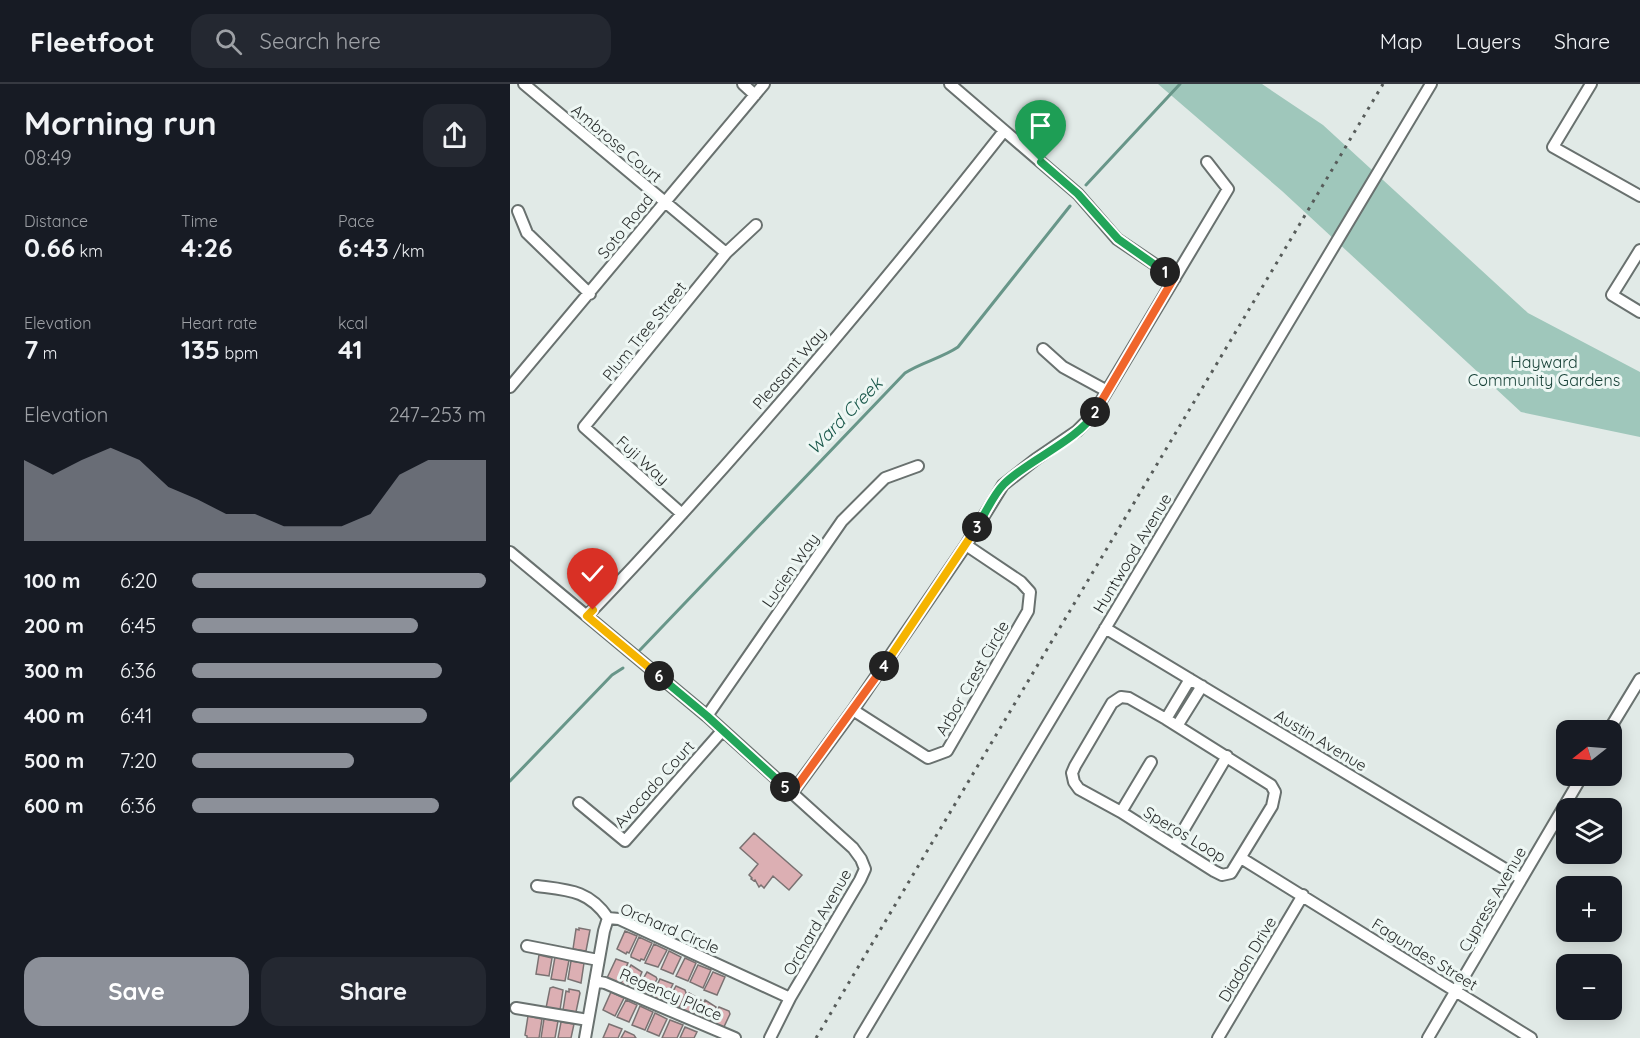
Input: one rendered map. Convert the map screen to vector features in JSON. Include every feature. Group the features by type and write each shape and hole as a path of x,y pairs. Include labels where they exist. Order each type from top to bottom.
{"street":[{"name":"Ambrose Court","path":"524,84 664,202"},
{"path":"743,84 755,94"},
{"name":"Soto Road","path":"510,387 764,84"},
{"path":"950,84 1078,194 1118,239 1174,278"},
{"name":"Huntwood Avenue","path":"860,1038 1431,84"},
{"path":"1591,84 1553,147 1640,196"},
{"name":"Pleasant Way","path":"587,616 682,514 850,322 1004,131"},
{"path":"792,793 853,710 966,545 1003,485 1036,459 1077,432 1092,416 1228,189 1207,162"},
{"path":"664,202 726,253"},
{"path":"518,211 527,234 590,294"},
{"name":"Plum Tree Street","path":"584,427 726,253 756,225"},
{"path":"1640,250 1612,295 1640,312"},
{"path":"1042,349 1063,368 1107,391"},
{"name":"Fuji Way","path":"584,427 682,514"},
{"name":"Lucien Way","path":"707,716 842,521 885,478 918,466"},
{"name":"Arbor Crest Circle","path":"853,710 928,758 946,751 1028,611 1030,592 1021,582 966,545"},
{"name":"Orchard Avenue","path":"510,552 707,716 853,848 861,859 865,869 853,893 790,998"},
{"name":"Austin Avenue","path":"1105,628 1521,878"},
{"path":"1166,719 1190,679"},
{"path":"1615,720 1640,679"},
{"path":"1177,726 1202,686"},
{"name":"Speros Loop","path":"1121,697 1129,698 1166,719 1271,785 1275,792 1272,806 1231,873 1222,875 1121,812 1079,789 1074,783 1072,773 1075,766 1112,703 1121,697"},
{"name":"Avocado Court","path":"579,803 625,841 722,731"},
{"path":"1174,846 1227,756"},
{"path":"1121,812 1151,762"},
{"name":"Cypress Avenue","path":"1428,1038 1576,786"},
{"name":"Fagundes Street","path":"1241,858 1531,1038"},
{"path":"537,886 573,890 583,894 602,909 608,918"},
{"name":"Diadon Drive","path":"1218,1038 1303,895"},
{"name":"Orchard Circle","path":"585,1038 598,960 608,918 620,920 790,998"},
{"path":"527,946 598,960"},
{"name":"Regency Place","path":"595,981 605,983 735,1038"},
{"path":"770,1038 790,998"},
{"path":"516,1008 588,1020"}],"green space":[{"name":"Hayward Community Gardens","path":"1158,84 1262,84 1323,125 1528,313 1640,372 1640,437 1521,412 1282,191"}],"building":[{"path":"754,833 802,875 789,890 773,876 764,888 761,885 759,887 755,880 751,879 749,875 758,864 740,848"},
{"path":"579,928 590,930 586,951 573,949 576,929 579,930"},
{"path":"625,931 637,936 629,953 626,954 617,949"},
{"path":"639,937 652,943 644,960 640,961 631,957"},
{"path":"654,944 667,950 658,967 645,963"},
{"path":"669,951 681,957 673,974 661,969"},
{"path":"539,955 552,958 549,976 536,974"},
{"path":"555,957 569,960 565,981 551,979"},
{"path":"685,958 696,963 688,981 676,976"},
{"path":"616,959 628,963 619,983 607,978"},
{"path":"571,961 584,963 581,983 568,979"},
{"path":"631,965 642,972 634,990 621,983"},
{"path":"698,965 711,970 703,988 690,982"},
{"path":"647,972 657,979 648,996 636,991"},
{"path":"713,972 725,977 717,995 704,990"},
{"path":"660,979 673,984 663,1004 651,998"},
{"path":"676,986 685,990 686,993 678,1010 666,1004"},
{"path":"550,988 563,990 560,1010 546,1008"},
{"path":"569,989 580,993 576,1012 563,1010 566,991 569,992"},
{"path":"611,992 624,998 615,1016 603,1010"},
{"path":"689,993 701,1000 693,1017 681,1012"},
{"path":"626,1000 637,1005 629,1022 617,1017"},
{"path":"705,1000 716,1007 708,1025 696,1019"},
{"path":"640,1006 653,1012 645,1030 632,1025"},
{"path":"719,1007 729,1011 730,1014 722,1031 710,1026"},
{"path":"655,1013 667,1019 659,1036 647,1031"},
{"path":"528,1016 542,1019 539,1038 527,1038 525,1035"},
{"path":"544,1019 558,1021 555,1038 541,1038"},
{"path":"670,1020 683,1025 677,1038 662,1038"},
{"path":"561,1022 574,1024 571,1038 558,1038"},
{"path":"609,1024 622,1029 618,1038 603,1038"},
{"path":"685,1027 697,1032 694,1038 680,1038"},
{"path":"625,1031 634,1035 636,1038 621,1038"}],"waterway":[{"name":"Ward Creek","path":"1086,185 1180,84"},
{"name":"Ward Creek","path":"640,650 905,373 958,347 1070,206"},
{"name":"Ward Creek","path":"510,781 612,675 623,668"}],"railway":[{"path":"816,1038 1383,84"}],"route":[{"path":"593,610 587,616 707,716 792,793 853,710 966,545 1003,485 1036,459 1077,432 1092,416 1174,278 1118,239 1078,194 1041,162"}]}
